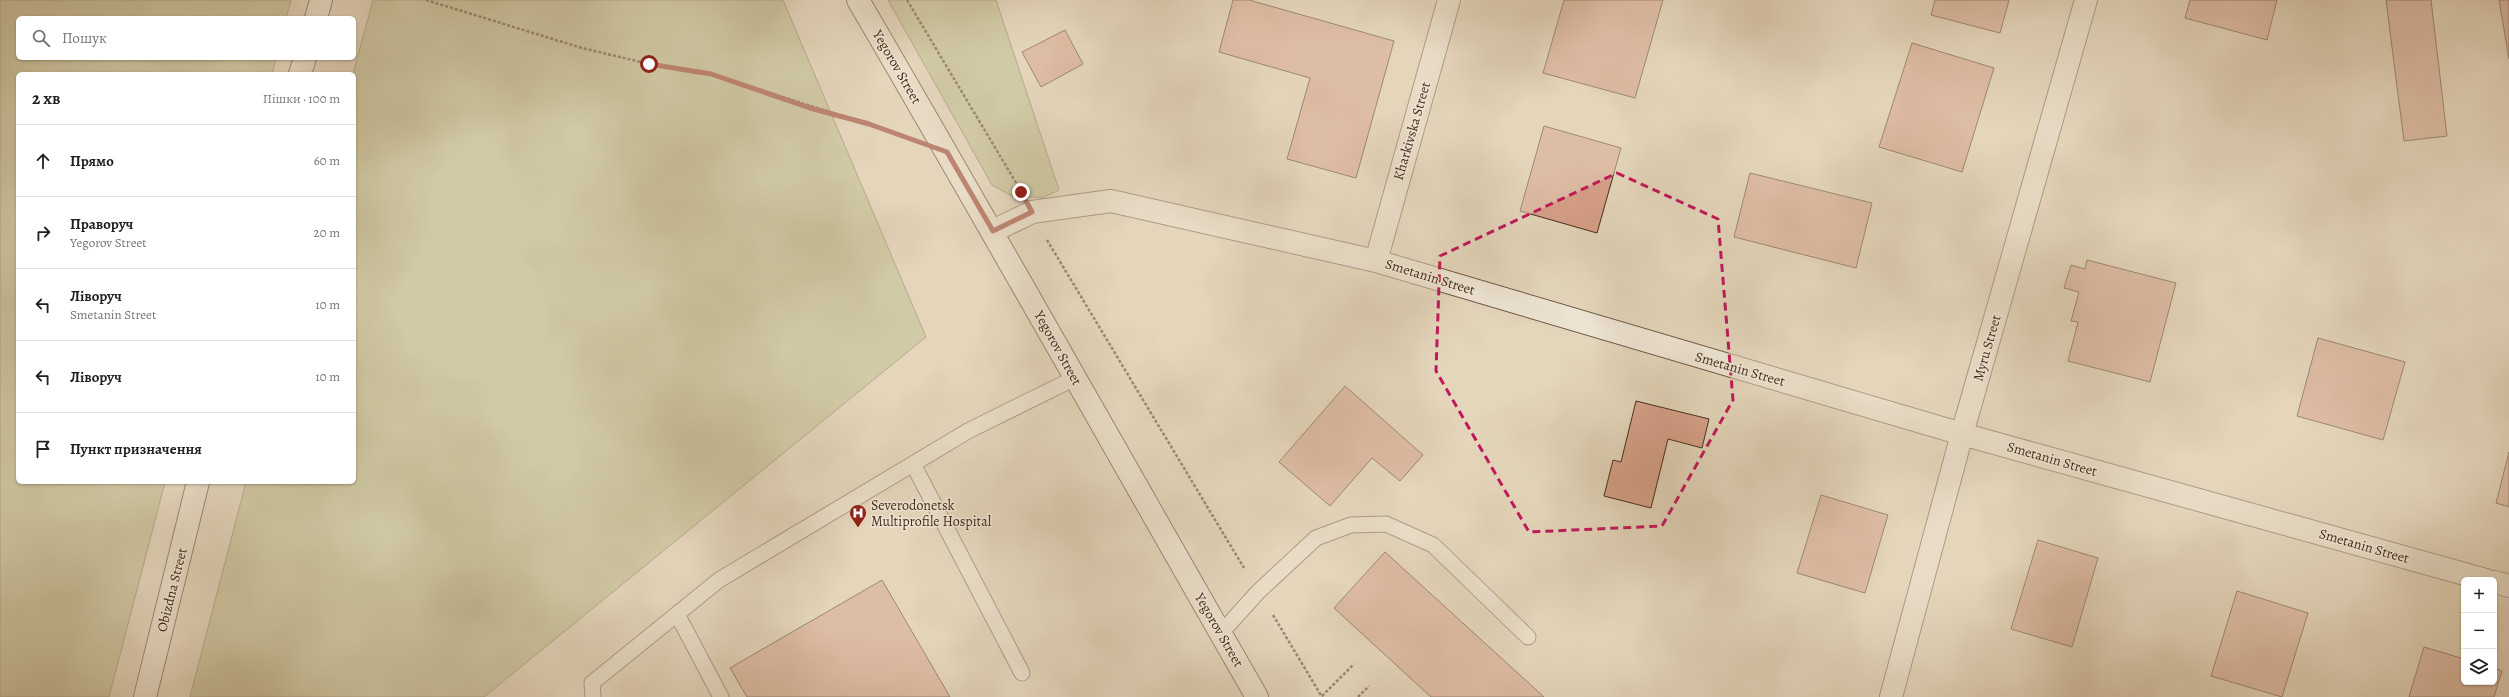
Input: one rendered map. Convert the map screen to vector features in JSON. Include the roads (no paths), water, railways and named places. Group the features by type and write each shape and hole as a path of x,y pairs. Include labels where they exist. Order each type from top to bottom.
{"street":[{"path":"317,16 322,0"},
{"name":"Yegorov Street","path":"858,0 993,231 1257,697"},
{"name":"Kharkivska Street","path":"1376,261 1449,0"},
{"name":"Myru Street","path":"1891,697 1962,434 2086,0"},
{"path":"301,72 304,60"},
{"name":"Smetanin Street","path":"993,231 1032,212 1111,201 1376,261 1962,434 2475,577"},
{"name":"Obizdna Street","path":"145,697 198,484"},
{"path":"2497,583 2509,586"}],"lane":[{"path":"593,697 592,682 719,580 968,431 1075,378"},
{"path":"914,464 1022,673"},
{"path":"1221,633 1258,592 1316,538 1351,525 1386,524 1433,545 1528,636"},
{"path":"677,614 721,697"}],"place":[{"name":"Severodonetsk Multiprofile Hospital","path":"858,528"}]}
